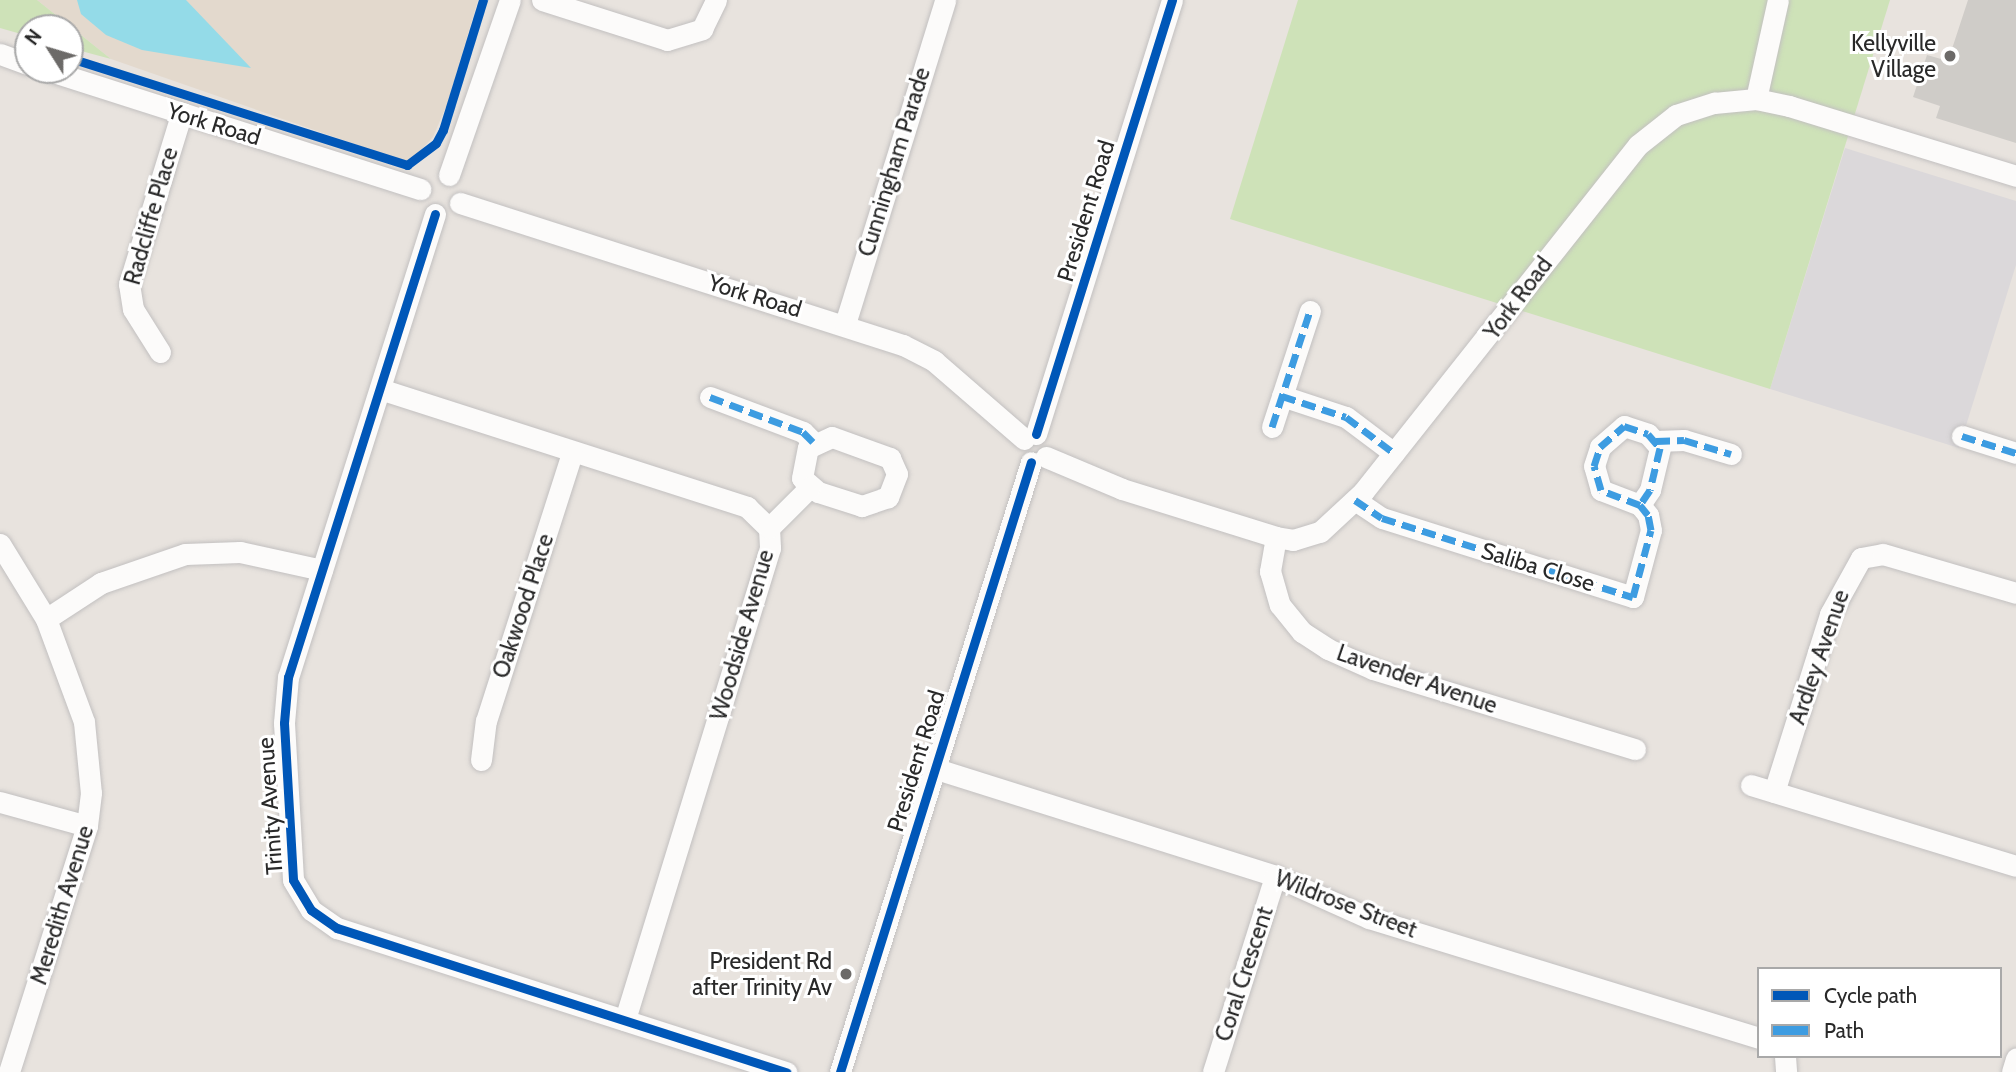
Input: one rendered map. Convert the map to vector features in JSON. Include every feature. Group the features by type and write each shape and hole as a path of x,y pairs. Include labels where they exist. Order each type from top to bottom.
{"street":[{"path":"449,175 510,0"},
{"path":"542,0 667,40 698,44 716,0"},
{"name":"Cunningham Parade","path":"845,324 945,0"},
{"name":"President Road","path":"1030,436 1172,0"},
{"path":"1756,99 1778,0"},
{"name":"York Road","path":"84,82 421,189"},
{"name":"York Road","path":"1039,459 1122,489 1276,537 1293,540 1320,532 1355,500 1394,453 1638,145 1676,115 1756,99 2016,176"},
{"name":"Radcliffe Place","path":"160,352 133,309 128,284 181,114"},
{"path":"449,175 460,184 460,203 452,212 435,214 425,207 421,189 429,178 449,175"},
{"name":"York Road","path":"460,203 845,324 934,361 1030,436"},
{"name":"Trinity Avenue","path":"435,214 322,570 284,701 290,864 301,896 337,928 786,1072"},
{"path":"1272,427 1310,311"},
{"name":"Woodside Avenue","path":"380,389 572,453 764,522 770,548 625,1020"},
{"path":"1282,396 1346,417 1394,453"},
{"path":"710,397 803,432 813,442"},
{"path":"1657,441 1661,454 1640,505 1601,490 1594,466 1600,447 1624,426 1657,441 1677,439 1731,454"},
{"path":"1030,436 1047,440 1039,459"},
{"path":"1962,436 2016,453"},
{"path":"832,437 882,453 897,474 888,497 878,505 862,506 806,482 803,457 813,442 832,437"},
{"name":"Oakwood Place","path":"481,760 486,721 572,453"},
{"name":"President Road","path":"841,1072 933,768 1039,459"},
{"path":"764,522 806,482"},
{"name":"Saliba Close","path":"1355,500 1382,518 1633,597 1651,530 1640,505"},
{"name":"Lavender Avenue","path":"1276,537 1270,571 1280,605 1301,632 1328,649 1635,750"},
{"name":"Meredith Avenue","path":"0,544 46,619 86,733 88,826 9,1072"},
{"path":"46,619 101,583 185,554 240,552 322,570"},
{"name":"Ardley Avenue","path":"1774,792 1830,614 1861,558 1883,554 2016,593"},
{"name":"Wildrose Street","path":"933,768 1275,876 1368,918 1757,1037"},
{"path":"1751,785 2016,866"},
{"path":"0,802 88,826"},
{"name":"Coral Crescent","path":"1213,1072 1275,876"},
{"path":"2012,1072 2016,1059"}],"shaded area":[{"path":"37,0 478,0 448,102 433,137 409,163 111,59 84,37 84,14 55,14"},
{"path":"1845,148 2016,201 2016,265 1959,448 1770,389"}],"green space":[{"path":"0,0 37,0 55,14 14,14 14,32 0,28"},
{"path":"1298,0 1890,0 1770,389 1230,219"},
{"path":"84,37 111,59 84,52"}],"water":[{"path":"77,0 186,0 251,68 142,50 106,35 81,14"}],"building":[{"path":"1968,0 2016,0 2016,143 1936,118 1940,106 1913,97 1927,55 1948,61"}],"marked path":[{"path":"1272,427 1310,311"},
{"path":"1282,396 1346,417 1394,453"},
{"path":"710,397 803,432 813,442"},
{"path":"1355,500 1382,518 1633,597 1651,530 1648,515 1640,505 1601,490 1594,466 1600,447 1624,426 1648,434 1660,448 1650,490 1640,505"},
{"path":"1962,436 2016,453"},
{"path":"1656,441 1684,440 1731,454"}],"cycle path":[{"path":"84,62 407,165 436,143 443,130 483,0"},
{"path":"1036,434 1172,0"},
{"path":"435,214 288,677 284,723 293,880 311,910 337,928 786,1072"},
{"path":"840,1072 1031,462"}],"place":[{"name":"Kellyville Village","path":"1950,56"},
{"name":"President Rd after Trinity Av","path":"846,974"}]}
